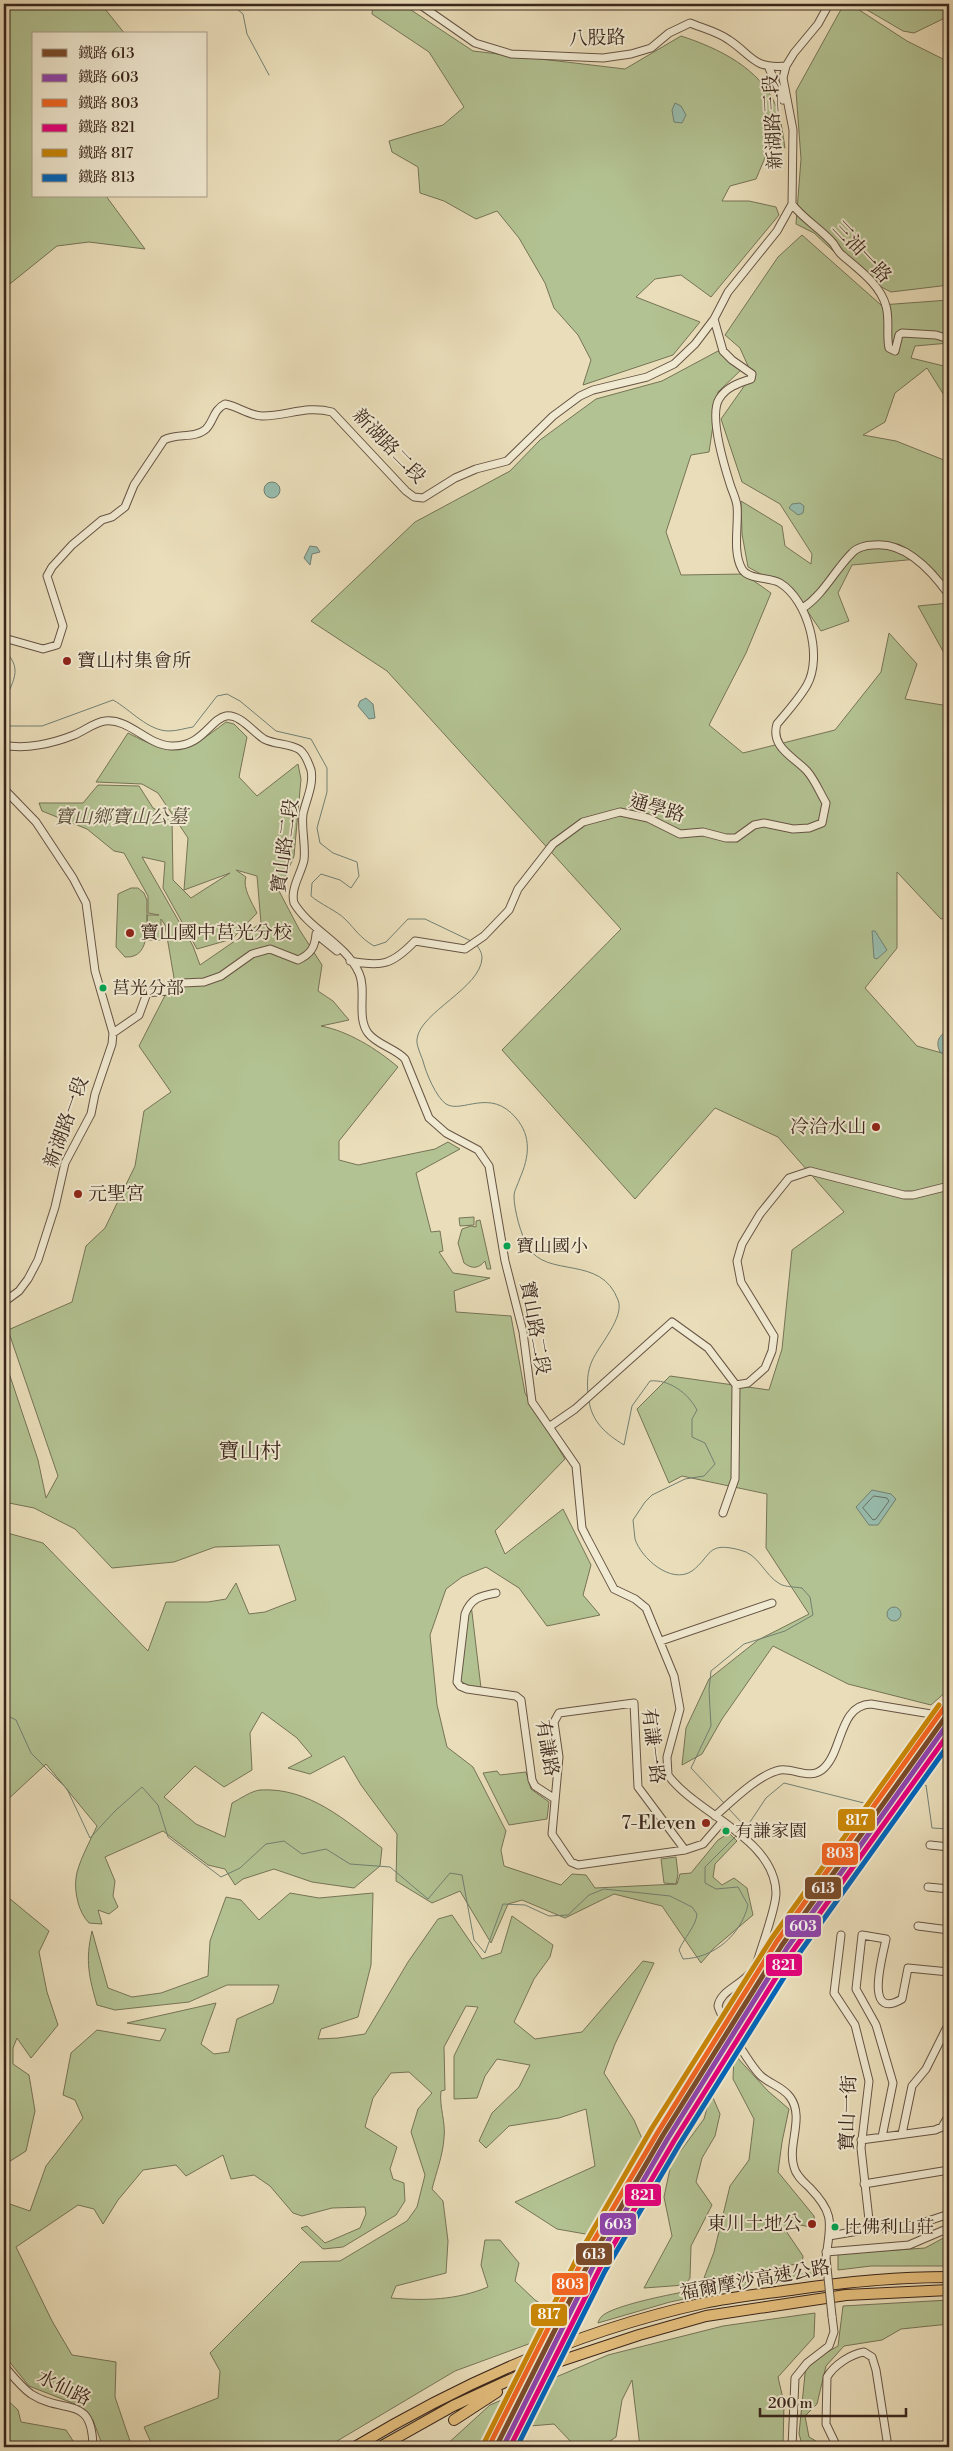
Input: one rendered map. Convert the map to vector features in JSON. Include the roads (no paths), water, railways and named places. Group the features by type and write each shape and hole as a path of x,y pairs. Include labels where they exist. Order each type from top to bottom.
{"highway":[{"name":"福爾摩沙高速公路","path":"355,2447 447,2395 522,2361 648,2318 705,2303 846,2282 908,2277 949,2278"},
{"name":"福爾摩沙高速公路","path":"380,2447 453,2406 527,2372 630,2338 706,2316 846,2295 949,2290"},
{"path":"454,2420 527,2372"}],"street":[{"name":"八股路","path":"419,4 475,43 511,54 602,58 631,54 651,48 669,33 690,23 729,39 752,60 769,68"},
{"name":"新湖路三段","path":"792,204 793,130 783,84 786,66 818,24 829,4"},
{"path":"786,66 769,68 791,119"},
{"path":"714,319 722,302 771,238 792,204"},
{"name":"三油一路","path":"792,204 798,212 833,244 840,254 862,271 879,291 886,304 889,317 889,348 895,351 899,334 902,333 936,335 949,339"},
{"name":"通學路","path":"350,961 383,965 403,953 415,941 465,949 509,910 518,889 553,844 583,822 620,812 648,818 680,834 703,832 726,838 736,838 754,825 764,824 793,829 809,828 822,823 826,803 808,772 786,754 774,731 777,724 808,684 814,661 803,608 782,584 746,574 741,569 736,539 737,504 724,461 716,415 719,399 728,389 751,379 752,374 723,351 714,319"},
{"name":"新湖路二段","path":"4,638 42,649 58,645 62,626 47,576 52,566 72,544 96,524 112,517 125,507 134,485 164,440 170,436 200,432 206,429 216,411 225,404 237,407 249,414 262,416 318,408 332,412 410,494 423,498 455,478 476,469 506,462 553,416 580,396 593,390 638,380 674,364 695,344 714,319"},
{"path":"803,608 813,601 853,551 867,545 893,545 920,562 949,595"},
{"name":"寶山路二段","path":"4,745 24,746 42,744 73,735 102,722 114,721 152,741 178,746 197,740 220,718 227,716 239,719 266,740 300,750 311,769 312,781 303,816 304,859 293,894 293,900 299,911 334,942 360,973 365,1027 368,1033 398,1052 405,1060 429,1118 446,1133 478,1150 489,1166 505,1261 523,1332 532,1402 570,1455 578,1472 581,1520 587,1538 612,1586 620,1593 635,1599 646,1608 674,1676 680,1705 680,1716 667,1757 668,1775 676,1784 722,1822 754,1846 766,1862 773,1876 776,1893 757,1963 745,1980 723,1994 718,2006 759,2074 785,2090 791,2098 797,2116 791,2148 794,2168 826,2206 829,2218 829,2236"},
{"name":"新湖路一段","path":"4,789 36,822 73,878 86,903 87,925 95,971 113,1033 112,1044 94,1094 90,1114 64,1163 56,1207 38,1260 19,1291 4,1302"},
{"path":"113,1033 139,1015 147,993 168,991 183,983 204,982 221,976 252,954 270,949 298,960 308,955 315,945 316,934 350,961"},
{"path":"736,1385 748,1383 766,1368 772,1351 774,1336 740,1282 737,1260 742,1244 760,1214 789,1178 810,1171 904,1195 913,1195 949,1186"},
{"path":"549,1428 575,1409 672,1322 708,1348 736,1385 735,1479 723,1513"},
{"name":"有謙路","path":"496,1593 478,1596 467,1606 464,1614 457,1682 460,1686 467,1689 516,1696 522,1700 532,1780 535,1786 555,1799 552,1834 571,1862 578,1865 685,1850 703,1844 722,1822"},
{"path":"661,1641 772,1603"},
{"name":"有謙一路","path":"555,1799 559,1757 554,1722 559,1713 634,1703 638,1787 685,1850"},
{"path":"715,1816 771,1773 787,1770 812,1774 824,1769 838,1748 846,1720 859,1706 877,1705 949,1716"},
{"path":"930,1845 949,1847"},
{"path":"928,1887 949,1889"},
{"path":"918,1926 949,1930"},
{"name":"寶山一街","path":"841,1935 834,1993 855,2025 869,2081 861,2140 870,2229"},
{"path":"882,2137 893,2083 876,2025 856,1989 862,1935 886,1939 877,1986 879,1996 886,2002 894,2004 902,1999 908,1968 949,1972"},
{"path":"902,2134 912,2086 926,2069 949,2023"},
{"path":"861,2140 942,2127 949,2115"},
{"path":"864,2184 949,2170"},
{"path":"792,2447 795,2378 807,2363 828,2346 834,2332 826,2255 829,2236 870,2229 916,2225 949,2214"},
{"path":"826,2255 909,2244 949,2228"},
{"path":"837,2447 826,2424 827,2377 831,2371 855,2354 864,2352 872,2357 876,2370 888,2447"},
{"name":"水仙路","path":"4,2366 30,2393 55,2405 76,2408 84,2412 89,2419 93,2447"}],"water":[{"path":"675,103 681,106 686,115 682,123 674,122 672,110"},
{"path":"272,482 278,484 280,490 278,496 272,498 266,496 264,490 266,484"},
{"path":"800,503 804,506 803,513 798,515 789,508 792,504"},
{"path":"310,546 317,547 320,552 312,554 310,565 304,558"},
{"path":"366,698 373,704 375,718 369,719 358,706 360,701"},
{"path":"872,931 875,931 887,950 877,959 874,958"},
{"path":"949,1029 949,1057 940,1052 938,1042 940,1036"},
{"path":"872,1490 891,1494 896,1499 878,1525 869,1525 856,1507"},
{"path":"894,1607 899,1609 901,1614 899,1619 894,1621 889,1619 887,1614 889,1609"}],"waterway":[{"path":"231,4 243,14 247,34 269,75"},
{"path":"4,650 11,658 15,672 4,710 7,726 42,726 113,700 154,728 175,731 193,727 217,696 227,694 240,701 276,731 311,739 327,768 327,792 317,828 320,843 333,853 357,862 359,876 351,888 340,880 321,874 312,883 311,896 342,916 361,936 374,946 386,942 408,919 425,919 471,941"},
{"path":"476,944 482,956 479,969 462,990 428,1019 417,1039 418,1047 426,1072 442,1101 453,1106 477,1103 496,1104 506,1109 516,1118 525,1132 527,1155 515,1192 514,1202 520,1229 528,1247 537,1257 548,1262 587,1271 599,1277 610,1286 618,1300 619,1307 615,1323 590,1365 588,1394"},
{"path":"589,1401 593,1415 601,1427 624,1445 632,1406 650,1381 664,1382 677,1388 689,1398 697,1410 692,1419 692,1437 705,1443 715,1464 704,1476 685,1479 652,1495 645,1502 633,1520 635,1539 643,1554 650,1561 666,1572 675,1575 684,1574 692,1571 715,1549 721,1547 740,1550 747,1552 757,1560 774,1580 780,1584 802,1588 810,1597 813,1615 785,1631 744,1644 711,1671 709,1690 711,1726 691,1768 725,1804"},
{"path":"4,1714 16,1720 31,1753 67,1789 90,1838 115,1811 142,1787 158,1805 168,1837 221,1877 240,1868 266,1844 284,1841 302,1854 326,1849 350,1864 390,1867 428,1899 450,1873 462,1875 474,1940 485,1953 503,1904 525,1905 549,1916 568,1915 589,1895 604,1889 670,1896 692,1907 697,1914 696,1918 679,1950 683,1959 705,1954 724,1943 733,1935 748,1905 738,1887 716,1889 705,1883 705,1867 737,1835"},
{"path":"729,1809 742,1823 748,1825 766,1798 784,1783 864,1803 926,1785 932,1828 949,1829"},
{"path":"740,1832 748,1825"}],"rail line":[{"name":"817","path":"485,2441 578,2256 652,2128 772,1938 939,1705"},
{"name":"803","path":"490,2444 583,2259 658,2132 777,1941 944,1708"},
{"name":"613","path":"496,2447 589,2262 663,2135 782,1945 949,1712"},
{"name":"603","path":"503,2447 594,2265 668,2138 787,1948 949,1722"},
{"name":"821","path":"510,2447 600,2268 674,2141 792,1952 949,1733"},
{"name":"813","path":"517,2447 605,2271 679,2145 798,1955 949,1744"}],"place":[{"name":"寶山村集會所","path":"67,661"},
{"name":"寶山國中莒光分校","path":"130,933"},
{"name":"莒光分部","path":"103,988"},
{"name":"冷洽水山","path":"876,1127"},
{"name":"元聖宮","path":"78,1194"},
{"name":"寶山國小","path":"507,1246"},
{"name":"7-Eleven","path":"706,1823"},
{"name":"有謙家園","path":"726,1831"},
{"name":"東川土地公","path":"812,2224"},
{"name":"比佛利山莊","path":"835,2227"}],"district":[{"name":"寶山村","path":"250,1452"}],"park label":[{"name":"寶山鄉寶山公墓","path":"121,817"}]}
